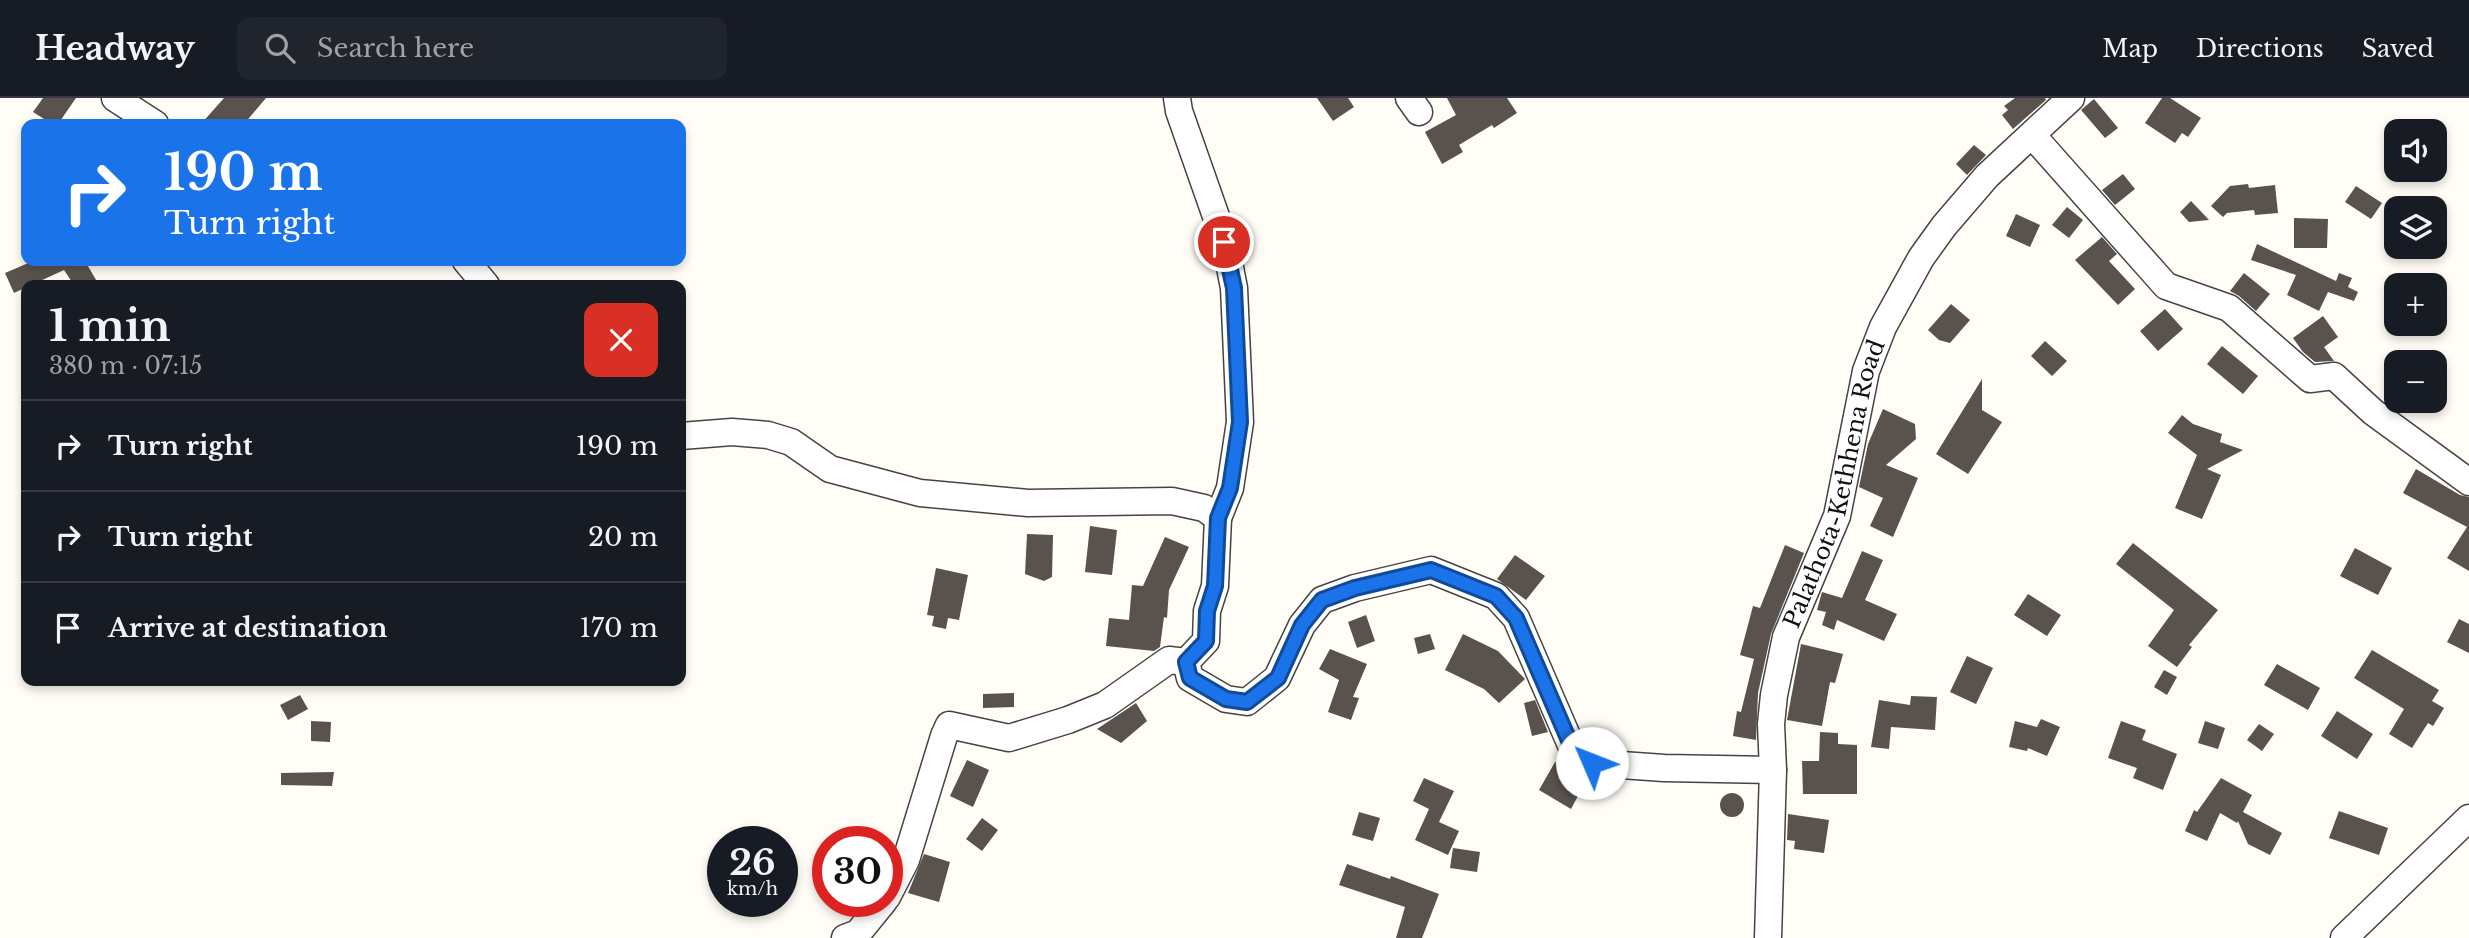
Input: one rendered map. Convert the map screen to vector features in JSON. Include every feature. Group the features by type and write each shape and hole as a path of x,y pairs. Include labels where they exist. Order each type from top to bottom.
{"street":[{"path":"114,98 147,119"},
{"path":"1177,98 1179,111 1224,242 1234,288 1240,422 1230,488 1218,518 1215,586 1207,611 1206,641 1186,662"},
{"name":"Palathota-Kethhena Road","path":"1768,938 1773,704 1786,638 1837,516 1866,371 1883,327 1921,258 1944,226 1987,176 2071,98"},
{"path":"2032,135 2166,286 2229,308 2310,379 2334,376 2373,412 2469,482"},
{"path":"470,266 482,280"},
{"path":"686,436 732,432 768,435 790,442 830,469 920,493 1028,503 1172,501 1204,508 1218,518"},
{"path":"1186,662 1190,678 1226,699 1247,702 1278,678 1302,625 1322,600 1355,588 1431,570 1496,596 1516,618 1574,752 1592,763 1664,768 1773,770"},
{"path":"903,866 949,725 1009,738 1068,720 1105,705 1169,660 1186,662"},
{"path":"2344,938 2469,818"},
{"path":"845,938 858,933 871,917"}],"building":[{"path":"43,98 76,98 61,119 44,119 33,112"},
{"path":"224,98 266,98 248,119 205,119"},
{"path":"1317,98 1348,98 1354,107 1333,121"},
{"path":"1447,98 1507,98 1517,113 1459,145 1463,152 1442,164 1425,132 1456,115"},
{"path":"2015,98 2046,100 2013,129 2002,115 2008,110 2004,106"},
{"path":"2162,98 2170,98 2201,118 2188,137 2182,133 2175,143 2145,123"},
{"path":"2094,99 2118,128 2105,138 2081,110"},
{"path":"1974,145 1986,155 1967,175 1956,164"},
{"path":"2123,174 2135,189 2115,205 2102,190"},
{"path":"2248,184 2249,188 2275,185 2278,213 2255,215 2254,210 2227,213 2223,217 2211,206 2230,186"},
{"path":"2356,186 2382,203 2371,219 2345,202"},
{"path":"2191,201 2209,220 2189,222 2180,212"},
{"path":"2067,207 2083,220 2069,238 2052,225"},
{"path":"2016,214 2040,225 2030,247 2006,236"},
{"path":"2294,218 2328,219 2327,248 2294,248"},
{"path":"2102,237 2117,254 2109,261 2135,289 2118,305 2075,260"},
{"path":"2257,244 2336,281 2339,273 2352,278 2348,287 2358,292 2354,301 2328,292 2319,311 2287,295 2296,275 2251,260"},
{"path":"21,266 88,266 96,280 71,280 64,270 42,280 21,280 21,290 14,293 5,273"},
{"path":"2244,273 2270,294 2256,311 2230,291"},
{"path":"1951,304 1970,320 1950,343 1939,340 1928,330"},
{"path":"2165,309 2183,329 2158,351 2140,331"},
{"path":"2323,316 2338,337 2324,347 2334,361 2315,362 2293,338"},
{"path":"2045,341 2067,361 2052,376 2031,356"},
{"path":"2222,346 2258,376 2243,394 2207,364"},
{"path":"1982,379 1982,410 2002,422 1968,474 1936,454"},
{"path":"1883,409 1915,424 1916,439 1886,465 1918,478 1893,537 1870,526 1883,498 1859,487 1868,444"},
{"path":"2182,415 2193,424 2222,434 2220,442 2243,450 2207,469 2221,475 2202,519 2175,508 2197,455 2168,433"},
{"path":"2416,469 2460,495 2469,497 2469,571 2447,558 2467,527 2403,493"},
{"path":"1090,526 1117,530 1112,575 1085,572"},
{"path":"1027,534 1053,535 1052,577 1044,581 1025,574"},
{"path":"1165,537 1189,547 1169,590 1167,618 1164,617 1160,647 1154,651 1106,646 1109,618 1129,620 1132,585 1143,586"},
{"path":"2133,543 2218,610 2189,645 2192,647 2177,667 2148,646 2174,610 2116,564"},
{"path":"1785,545 1804,553 1771,634 1758,693 1756,740 1733,736 1737,711 1741,712 1754,659 1740,655 1753,606 1760,608"},
{"path":"2355,548 2392,568 2378,595 2340,576"},
{"path":"1862,551 1883,560 1865,600 1897,614 1884,641 1837,620 1834,630 1822,625 1826,612 1817,610 1822,592 1842,598"},
{"path":"1515,555 1545,576 1526,600 1497,579"},
{"path":"936,568 968,575 959,620 948,618 946,629 932,626 934,616 927,615"},
{"path":"2028,594 2061,615 2047,636 2014,615"},
{"path":"1366,615 1375,641 1357,648 1348,622"},
{"path":"2459,619 2469,624 2469,653 2447,642"},
{"path":"1430,634 1435,649 1418,654 1414,638"},
{"path":"1463,634 1498,651 1525,679 1499,703 1484,689 1445,670"},
{"path":"1801,644 1843,654 1835,683 1830,682 1822,726 1787,720"},
{"path":"1330,649 1367,664 1353,697 1359,698 1351,720 1328,712 1339,680 1319,669"},
{"path":"2372,650 2439,690 2432,701 2444,708 2433,726 2428,723 2412,748 2389,734 2404,709 2354,678"},
{"path":"1967,656 1993,668 1976,704 1950,692"},
{"path":"2277,664 2320,688 2308,710 2264,685"},
{"path":"2164,670 2177,677 2167,695 2154,687"},
{"path":"1014,693 1014,707 983,708 983,694"},
{"path":"300,695 308,709 288,720 280,705"},
{"path":"1911,696 1937,697 1935,730 1891,727 1889,749 1871,747 1879,700 1910,705"},
{"path":"1535,700 1548,732 1532,736 1524,703"},
{"path":"1136,703 1147,721 1121,743 1097,729"},
{"path":"2337,711 2373,734 2357,759 2321,736"},
{"path":"2041,719 2060,727 2047,756 2028,748 2027,751 2009,747 2015,721 2037,727"},
{"path":"311,721 331,722 330,742 311,741"},
{"path":"2121,721 2146,730 2142,740 2177,754 2163,790 2133,778 2137,768 2108,758"},
{"path":"2205,721 2225,728 2218,749 2198,743"},
{"path":"2259,724 2274,734 2262,751 2247,740"},
{"path":"1820,732 1838,733 1838,744 1857,745 1857,794 1803,794 1802,761 1819,761"},
{"path":"967,760 989,770 973,807 950,796"},
{"path":"1555,762 1587,779 1571,809 1539,790"},
{"path":"334,772 332,786 281,785 281,773"},
{"path":"1424,778 1454,791 1439,822 1459,831 1448,855 1415,840 1429,809 1413,801"},
{"path":"2221,778 2252,795 2243,812 2282,833 2270,855 2248,844 2238,821 2237,823 2220,813 2207,841 2185,831 2194,810 2197,812"},
{"path":"1732,793 1740,797 1744,805 1740,813 1732,817 1724,813 1720,805 1724,797"},
{"path":"2339,811 2388,828 2379,855 2329,838"},
{"path":"1359,812 1380,818 1373,841 1352,835"},
{"path":"1788,814 1829,820 1824,853 1794,849 1795,841 1787,840"},
{"path":"982,818 998,830 982,851 966,839"},
{"path":"1453,848 1480,852 1477,872 1450,868"},
{"path":"924,854 950,862 939,902 908,893"},
{"path":"1347,864 1390,879 1391,876 1439,894 1422,938 1396,938 1405,907 1339,885"}],"route":[{"path":"1224,242 1234,288 1240,422 1230,488 1218,518 1215,586 1207,611 1206,641 1186,662 1190,678 1226,699 1247,702 1278,678 1302,625 1322,600 1355,588 1431,570 1496,596 1516,618 1574,752 1592,763"}]}
